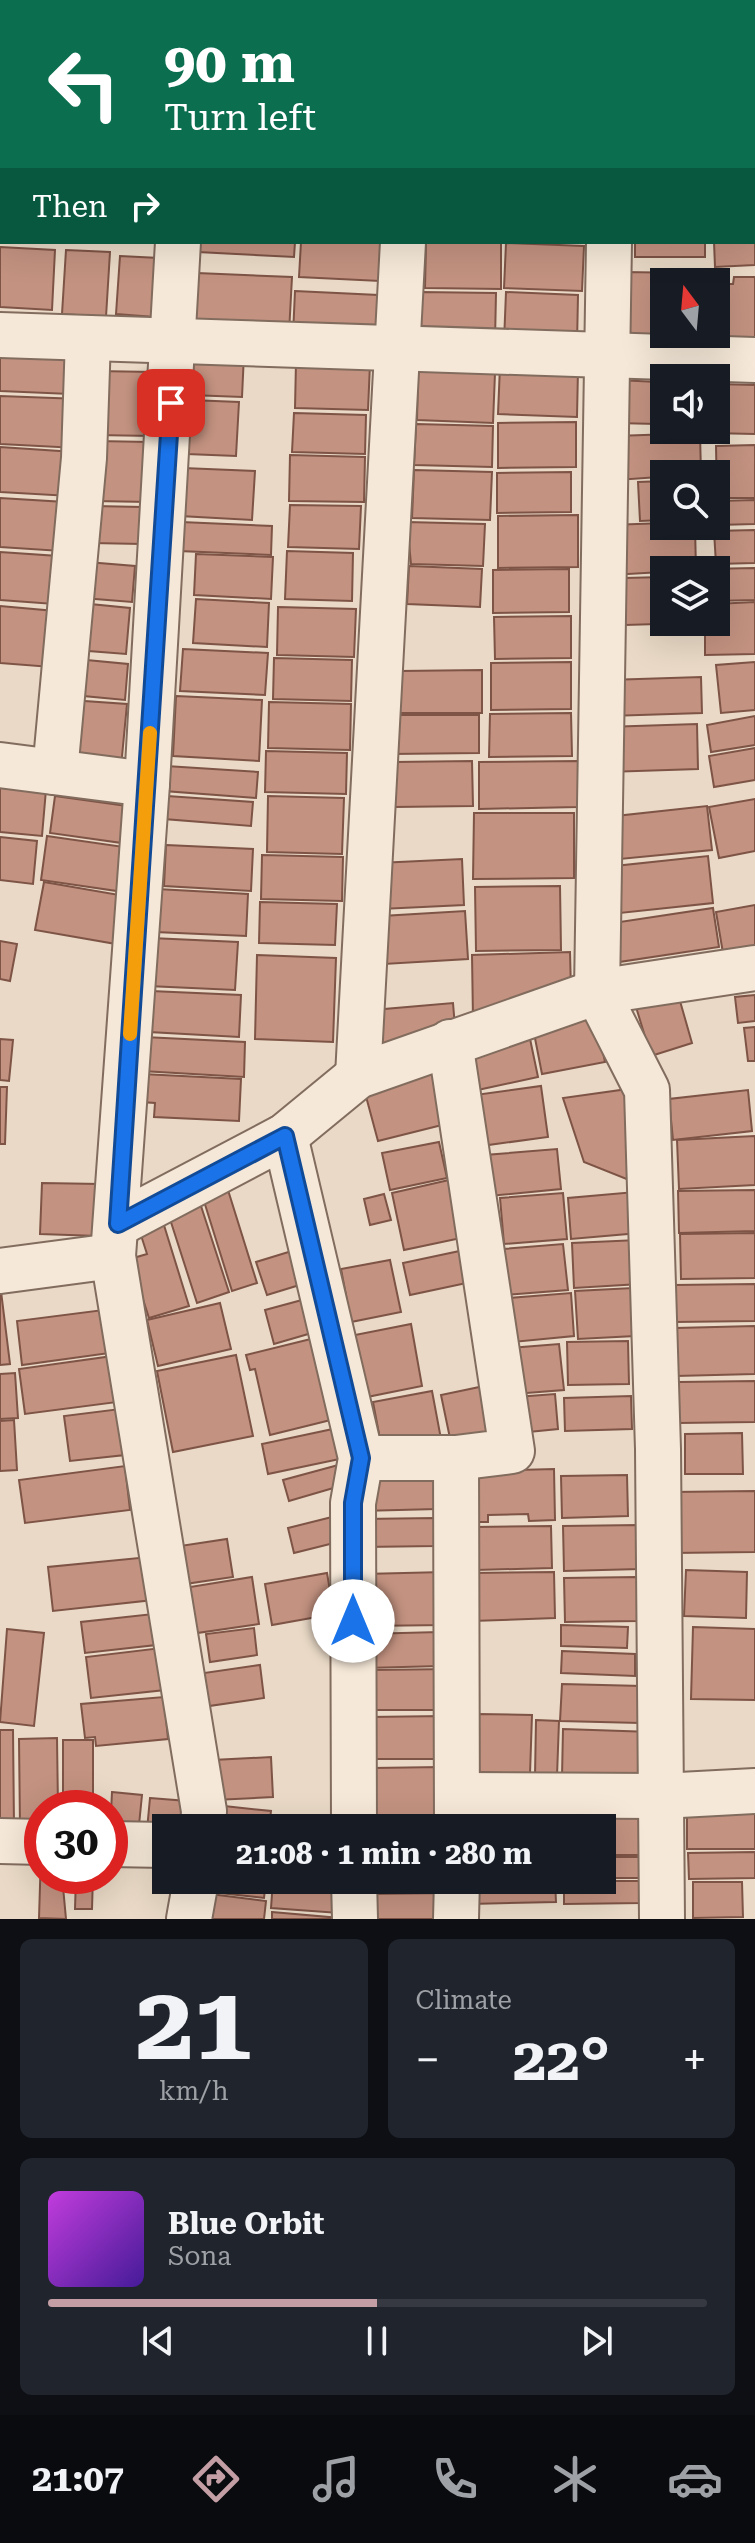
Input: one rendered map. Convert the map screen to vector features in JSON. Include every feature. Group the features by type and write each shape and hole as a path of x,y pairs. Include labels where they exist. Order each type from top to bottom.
{"street":[{"path":"178,244 175,339 147,784 115,1240 203,1814"},
{"path":"358,1076 403,244"},
{"path":"609,244 604,358 597,992 647,1090 658,1449 662,1919"},
{"path":"0,335 399,347 604,358 755,360"},
{"path":"55,772 84,458 88,338"},
{"path":"0,765 147,784"},
{"path":"0,1271 115,1240 285,1136 358,1076 597,992 755,968"},
{"path":"361,1458 456,1458 512,1451 450,1042"},
{"path":"285,1136 361,1458 353,1503 354,1814"},
{"path":"456,1458 458,1811 755,1791"},
{"path":"0,1841 24,1842"},
{"path":"128,1844 152,1845"},
{"path":"189,1919 193,1894"},
{"path":"354,1894 355,1919"},
{"path":"456,1919 457,1894"}],"building":[{"path":"198,244 295,244 294,257 198,252"},
{"path":"301,244 382,244 380,281 299,277"},
{"path":"426,244 501,244 501,289 425,288"},
{"path":"506,244 584,246 582,291 504,288"},
{"path":"635,244 705,244 705,257 635,257"},
{"path":"714,244 755,244 755,265 715,267"},
{"path":"0,247 55,250 52,310 0,307"},
{"path":"66,250 110,252 106,317 62,314"},
{"path":"120,256 159,258 155,317 116,314"},
{"path":"622,272 650,272 650,345 622,345"},
{"path":"197,273 292,277 289,333 194,329"},
{"path":"734,277 755,277 755,350 714,350 730,348 730,284 733,284"},
{"path":"295,291 378,295 376,339 293,335"},
{"path":"420,292 496,293 495,341 419,340"},
{"path":"506,292 578,295 577,345 504,342"},
{"path":"0,348 72,351 70,394 0,391"},
{"path":"192,351 244,354 242,397 190,395"},
{"path":"296,362 370,364 368,410 295,408"},
{"path":"500,366 578,369 577,417 498,414"},
{"path":"96,371 154,372 153,436 95,435"},
{"path":"418,371 495,373 493,423 417,420"},
{"path":"617,380 650,382 650,424 616,423"},
{"path":"730,384 755,385 755,434 730,433"},
{"path":"0,396 80,399 77,448 0,444"},
{"path":"190,400 239,402 236,456 187,454"},
{"path":"294,413 366,415 365,454 292,452"},
{"path":"576,422 576,467 498,468 498,423"},
{"path":"416,424 493,426 492,467 414,465"},
{"path":"650,435 650,444 700,444 701,460 650,460 650,478 617,480 616,436"},
{"path":"96,441 150,442 148,502 95,501"},
{"path":"755,445 755,498 730,498 730,460 716,460 716,446"},
{"path":"0,447 74,452 70,496 0,492"},
{"path":"290,455 365,457 364,502 289,501"},
{"path":"183,468 255,471 252,520 180,516"},
{"path":"414,470 492,472 490,520 412,518"},
{"path":"571,472 571,512 497,513 497,473"},
{"path":"638,482 650,482 650,521 640,521"},
{"path":"0,498 65,502 61,551 0,547"},
{"path":"755,500 755,524 730,525 730,501"},
{"path":"290,505 361,506 359,549 288,547"},
{"path":"94,506 142,507 141,544 92,543"},
{"path":"578,515 578,567 498,568 498,516"},
{"path":"181,522 272,526 271,555 179,551"},
{"path":"407,522 485,524 483,566 411,564"},
{"path":"650,524 650,540 695,540 696,556 650,556 650,573 611,575 610,525"},
{"path":"755,530 755,563 730,564 730,556 716,556 715,540 730,540 730,531"},
{"path":"287,551 353,553 352,601 285,599"},
{"path":"0,552 58,556 54,604 0,600"},
{"path":"196,554 273,557 271,599 194,595"},
{"path":"87,562 135,566 132,602 83,598"},
{"path":"409,566 482,569 480,607 407,604"},
{"path":"730,568 755,568 755,600 730,601"},
{"path":"569,569 569,612 493,613 493,570"},
{"path":"650,577 650,624 625,625 624,578"},
{"path":"196,599 269,603 267,647 193,643"},
{"path":"755,602 755,654 705,655 705,636 730,636 730,603"},
{"path":"80,603 130,608 126,654 76,650"},
{"path":"0,606 55,611 51,667 0,663"},
{"path":"278,607 356,609 354,657 277,655"},
{"path":"571,616 571,658 495,659 494,617"},
{"path":"183,649 268,653 265,695 180,691"},
{"path":"274,658 352,660 351,701 273,699"},
{"path":"76,659 128,664 125,700 73,695"},
{"path":"571,662 571,709 491,710 491,663"},
{"path":"755,662 755,710 721,713 716,665"},
{"path":"482,670 482,713 400,713 400,671"},
{"path":"701,677 702,713 609,716 608,680"},
{"path":"176,696 262,700 259,761 173,756"},
{"path":"70,700 127,704 121,767 64,763"},
{"path":"269,702 351,704 350,750 268,748"},
{"path":"571,713 572,756 489,757 490,714"},
{"path":"391,715 479,715 479,753 391,754"},
{"path":"755,716 755,745 711,752 707,725"},
{"path":"697,724 698,769 607,772 605,727"},
{"path":"755,748 755,780 714,787 709,756"},
{"path":"266,751 347,753 346,794 265,792"},
{"path":"472,761 473,806 394,807 394,762"},
{"path":"578,761 578,807 479,809 479,762"},
{"path":"166,766 258,772 256,798 164,791"},
{"path":"0,774 47,778 42,836 0,832"},
{"path":"55,796 127,806 122,843 50,833"},
{"path":"167,796 253,802 251,826 164,819"},
{"path":"268,796 344,798 342,854 267,852"},
{"path":"755,799 755,851 719,858 709,807"},
{"path":"707,806 712,850 620,859 616,816"},
{"path":"474,813 574,813 574,878 473,879"},
{"path":"47,836 124,847 117,891 41,880"},
{"path":"0,837 37,841 33,884 0,880"},
{"path":"166,845 253,849 251,891 164,886"},
{"path":"262,855 343,857 342,901 261,899"},
{"path":"708,856 713,903 620,913 615,866"},
{"path":"462,859 464,905 381,909 378,863"},
{"path":"44,882 125,896 116,944 35,930"},
{"path":"560,886 561,950 476,951 475,887"},
{"path":"157,889 248,894 246,936 155,932"},
{"path":"260,902 337,904 335,945 259,943"},
{"path":"755,905 755,947 723,953 716,912"},
{"path":"713,908 719,947 619,962 613,923"},
{"path":"465,911 468,959 384,964 382,916"},
{"path":"151,938 238,942 235,990 148,986"},
{"path":"0,941 17,944 10,981 0,979"},
{"path":"570,952 571,991 473,1019 472,955"},
{"path":"257,955 336,958 333,1042 255,1039"},
{"path":"151,991 241,995 239,1037 149,1032"},
{"path":"678,994 692,1043 651,1056 636,1007"},
{"path":"755,995 755,1021 738,1023 735,997"},
{"path":"453,1003 455,1027 377,1053 373,1010"},
{"path":"596,1016 605,1062 542,1074 533,1028"},
{"path":"755,1027 755,1061 748,1061 744,1028"},
{"path":"529,1034 538,1077 473,1091 464,1048"},
{"path":"144,1037 245,1042 244,1077 142,1071"},
{"path":"0,1039 13,1040 9,1081 0,1080"},
{"path":"433,1072 446,1124 378,1141 364,1089"},
{"path":"142,1074 241,1079 239,1121 154,1117 155,1103 141,1102"},
{"path":"541,1086 548,1137 481,1146 475,1095"},
{"path":"0,1087 7,1087 5,1144 0,1144"},
{"path":"628,1089 639,1184 584,1162 563,1098"},
{"path":"748,1090 752,1131 673,1140 669,1099"},
{"path":"755,1136 755,1185 679,1189 677,1140"},
{"path":"439,1142 447,1178 390,1190 382,1153"},
{"path":"557,1149 561,1189 489,1196 485,1155"},
{"path":"449,1180 461,1238 404,1250 392,1193"},
{"path":"42,1183 100,1184 98,1236 40,1234"},
{"path":"228,1190 257,1283 232,1291 203,1198"},
{"path":"755,1190 755,1231 679,1233 678,1191"},
{"path":"635,1192 639,1233 571,1239 568,1198"},
{"path":"563,1193 567,1239 504,1244 500,1198"},
{"path":"384,1194 391,1220 370,1225 364,1199"},
{"path":"201,1206 229,1292 197,1303 169,1216"},
{"path":"163,1222 189,1306 149,1318 130,1259 147,1254 139,1229"},
{"path":"755,1233 755,1278 681,1279 680,1234"},
{"path":"638,1240 640,1284 574,1288 572,1243"},
{"path":"563,1244 568,1290 506,1295 503,1249"},
{"path":"469,1249 476,1281 410,1295 403,1263"},
{"path":"295,1250 306,1283 267,1295 256,1262"},
{"path":"390,1260 401,1312 351,1322 341,1269"},
{"path":"0,1283 10,1364 0,1365"},
{"path":"755,1284 755,1321 675,1322 674,1285"},
{"path":"633,1288 635,1336 578,1339 575,1291"},
{"path":"571,1293 574,1336 513,1342 509,1298"},
{"path":"313,1297 322,1330 274,1344 265,1310"},
{"path":"220,1303 231,1349 158,1366 147,1320"},
{"path":"111,1309 117,1352 22,1365 17,1321"},
{"path":"411,1324 422,1386 367,1397 355,1335"},
{"path":"755,1326 755,1374 676,1376 676,1328"},
{"path":"327,1335 347,1416 270,1435 255,1369 250,1370 246,1355"},
{"path":"628,1341 629,1384 568,1385 567,1342"},
{"path":"559,1344 564,1390 514,1394 510,1348"},
{"path":"120,1355 125,1401 25,1414 19,1369"},
{"path":"236,1355 253,1436 173,1452 157,1371"},
{"path":"15,1373 18,1418 0,1419 0,1374"},
{"path":"755,1381 755,1422 679,1423 679,1382"},
{"path":"489,1385 499,1433 451,1443 441,1395"},
{"path":"432,1391 441,1439 382,1450 373,1402"},
{"path":"555,1394 558,1429 519,1433 516,1397"},
{"path":"631,1396 632,1429 565,1431 564,1398"},
{"path":"120,1409 125,1455 70,1461 64,1416"},
{"path":"14,1420 17,1470 0,1471 0,1421"},
{"path":"347,1426 354,1456 268,1474 262,1444"},
{"path":"742,1433 743,1474 685,1474 685,1434"},
{"path":"342,1464 347,1484 289,1501 283,1480"},
{"path":"125,1466 130,1510 25,1523 19,1480"},
{"path":"554,1469 555,1520 529,1521 528,1514 488,1515 488,1522 476,1522 475,1471"},
{"path":"437,1475 437,1509 360,1511 359,1477"},
{"path":"627,1475 628,1516 562,1518 561,1476"},
{"path":"755,1491 755,1552 673,1553 672,1492"},
{"path":"332,1517 338,1542 294,1553 288,1528"},
{"path":"435,1518 436,1546 363,1547 362,1519"},
{"path":"639,1525 640,1569 564,1571 563,1526"},
{"path":"551,1526 552,1568 476,1570 475,1527"},
{"path":"227,1539 233,1577 185,1584 180,1546"},
{"path":"149,1557 153,1600 53,1611 48,1567"},
{"path":"686,1570 747,1572 746,1618 684,1616"},
{"path":"444,1572 445,1625 365,1626 364,1574"},
{"path":"554,1572 555,1618 472,1621 471,1573"},
{"path":"327,1573 334,1614 272,1625 265,1584"},
{"path":"252,1577 259,1624 197,1633 190,1587"},
{"path":"637,1577 638,1621 565,1622 564,1578"},
{"path":"153,1614 156,1645 85,1653 81,1622"},
{"path":"561,1625 628,1627 627,1648 561,1646"},
{"path":"693,1627 755,1629 755,1700 691,1699"},
{"path":"254,1628 257,1655 210,1662 206,1634"},
{"path":"7,1629 44,1633 34,1726 0,1722"},
{"path":"439,1632 440,1666 366,1668 365,1634"},
{"path":"161,1648 165,1690 91,1698 86,1657"},
{"path":"562,1651 635,1654 635,1676 561,1673"},
{"path":"260,1665 264,1698 209,1706 204,1673"},
{"path":"452,1669 452,1710 370,1710 371,1670"},
{"path":"562,1684 642,1686 640,1723 560,1721"},
{"path":"164,1697 168,1739 96,1746 95,1737 85,1738 81,1704"},
{"path":"478,1714 532,1715 530,1774 476,1772"},
{"path":"444,1716 444,1759 368,1759 368,1717"},
{"path":"536,1720 559,1721 557,1776 535,1776"},
{"path":"563,1729 652,1732 651,1780 562,1777"},
{"path":"0,1730 13,1730 14,1826 0,1826"},
{"path":"57,1738 58,1790 24,1790 24,1827 20,1827 19,1739"},
{"path":"63,1740 93,1740 93,1790 63,1790"},
{"path":"271,1757 273,1797 215,1800 213,1760"},
{"path":"441,1767 441,1814 372,1814 372,1768"},
{"path":"128,1794 142,1795 138,1835 128,1834"},
{"path":"150,1798 187,1801 186,1814 152,1814 152,1830 147,1830"},
{"path":"687,1804 755,1804 755,1849 687,1849"},
{"path":"215,1805 271,1811 271,1814 214,1814"},
{"path":"639,1805 640,1855 616,1855 616,1814 566,1814 566,1806"},
{"path":"755,1852 755,1878 689,1879 688,1853"},
{"path":"616,1857 644,1857 644,1878 616,1878"},
{"path":"616,1881 643,1881 643,1903 564,1904 564,1894 616,1894"},
{"path":"693,1882 742,1882 743,1917 693,1918"},
{"path":"40,1894 64,1894 66,1919 39,1918"},
{"path":"75,1894 92,1894 92,1909 75,1909"},
{"path":"210,1894 266,1901 264,1919 207,1919"},
{"path":"229,1894 264,1894 264,1898"},
{"path":"272,1894 341,1894 339,1913 271,1908"},
{"path":"366,1894 446,1894 446,1919 366,1919"},
{"path":"470,1894 556,1894 556,1902 470,1904"},
{"path":"272,1912 340,1918 340,1919 272,1919"}],"slow traffic":[{"path":"130,1034 150,733"}],"route":[{"path":"171,403 118,1224 285,1136 361,1458 353,1503 353,1621"}]}
